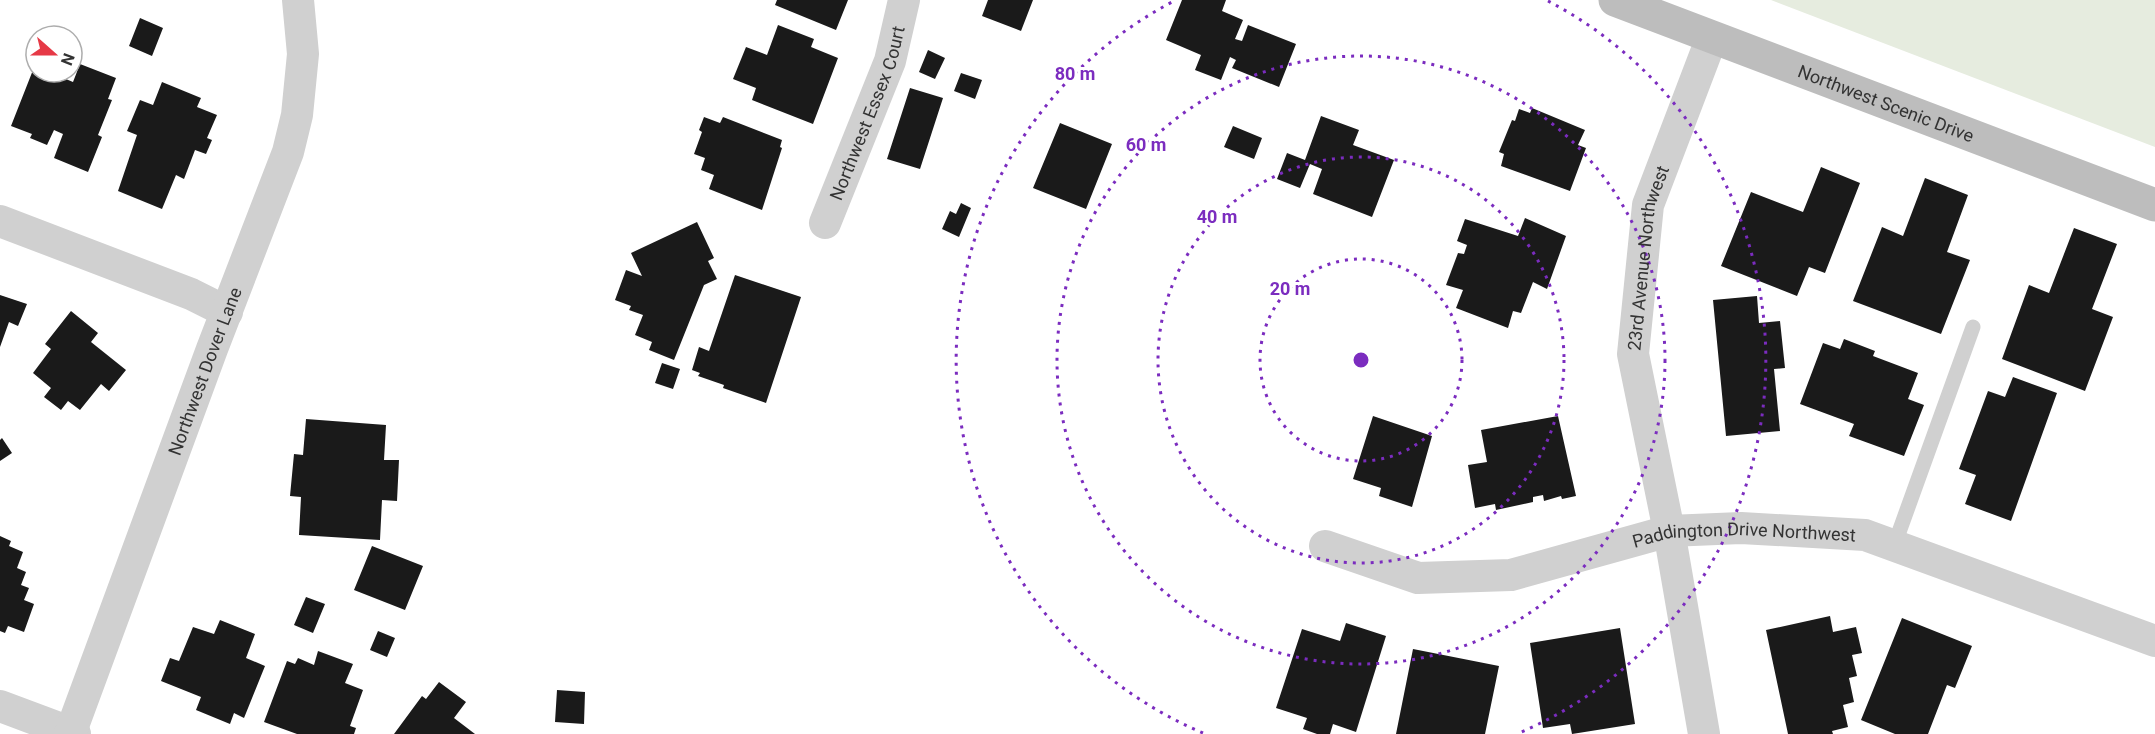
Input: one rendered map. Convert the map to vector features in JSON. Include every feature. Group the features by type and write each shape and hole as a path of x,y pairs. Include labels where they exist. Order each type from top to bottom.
{"main road":[{"name":"Northwest Scenic Drive","path":"1615,0 2155,205"}],"street":[{"name":"Northwest Dover Lane","path":"72,733 288,152 297,115 303,54 298,0"},
{"name":"Northwest Essex Court","path":"825,223 890,61 904,0"},
{"name":"23rd Avenue Northwest","path":"1704,734 1668,531 1633,354 1648,205 1712,37"},
{"path":"0,221 191,294 227,312"},
{"name":"Paddington Drive Northwest","path":"1325,546 1418,578 1511,575 1668,531 1741,528 1865,535 2155,641"},
{"path":"0,706 72,733"}],"lane":[{"path":"1894,546 1973,327"}],"shaded area":[{"path":"1771,0 2155,0 2155,147"}],"building":[{"path":"777,0 848,0 836,30 775,5"},
{"path":"988,0 1033,0 1021,31 982,16"},
{"path":"1182,0 1226,0 1222,11 1243,20 1235,39 1242,41 1248,25 1296,44 1279,87 1232,68 1236,60 1230,57 1221,80 1195,70 1201,55 1166,40"},
{"path":"140,18 163,28 152,56 129,46"},
{"path":"778,25 814,39 811,47 838,58 813,124 752,100 756,88 733,79 746,47 767,55"},
{"path":"928,50 945,58 935,79 919,72"},
{"path":"84,66 116,78 108,99 112,100 98,135 102,137 88,172 54,158 63,134 54,130 47,145 30,138 32,134 11,126 28,84 84,84"},
{"path":"961,73 982,80 975,99 954,91"},
{"path":"162,82 201,98 197,107 217,115 207,138 212,140 206,154 195,150 184,179 176,175 162,209 118,191 137,135 127,131 140,100 153,105"},
{"path":"910,88 943,98 920,169 887,159"},
{"path":"1532,108 1585,130 1578,145 1586,148 1570,191 1501,166 1504,154 1499,152 1512,120 1515,121 1519,109 1530,113"},
{"path":"1321,116 1359,130 1353,145 1394,160 1372,217 1313,194 1322,169 1310,164 1300,188 1277,179 1287,153 1305,160"},
{"path":"704,117 720,123 723,117 782,140 780,147 782,148 762,210 709,189 714,175 701,170 705,158 694,154 702,132 699,130"},
{"path":"1060,123 1112,144 1086,209 1033,188"},
{"path":"1233,126 1262,138 1254,159 1224,147"},
{"path":"1821,167 1860,183 1825,273 1809,267 1797,296 1721,266 1751,192 1803,212"},
{"path":"1925,178 1968,195 1947,252 1970,260 1941,334 1853,301 1882,227 1903,236"},
{"path":"961,203 971,208 959,237 942,229 950,211 956,214"},
{"path":"1525,218 1566,236 1547,289 1533,282 1521,313 1513,311 1508,328 1456,308 1463,290 1446,285 1458,253 1464,254 1467,245 1457,241 1465,219 1518,236"},
{"path":"697,222 714,258 708,261 717,279 704,285 674,360 649,350 652,342 635,335 643,315 629,310 631,306 615,300 626,270 642,276 631,253"},
{"path":"2074,228 2117,244 2092,309 2113,317 2085,391 2002,359 2029,285 2049,293"},
{"path":"735,275 801,297 766,403 723,388 724,385 698,376 700,373 692,370 699,347 709,351"},
{"path":"0,295 27,304 18,326 9,322 0,347"},
{"path":"1757,296 1759,323 1780,321 1785,368 1774,369 1780,431 1726,436 1713,300"},
{"path":"71,311 98,333 91,342 126,370 109,391 101,384 80,410 68,401 61,410 44,397 51,388 33,373 51,349 45,344"},
{"path":"1844,339 1875,351 1873,356 1918,373 1908,399 1924,405 1904,456 1849,436 1854,424 1800,404 1823,343 1840,349"},
{"path":"662,363 680,369 673,389 655,383"},
{"path":"2013,377 2057,393 2011,521 1965,504 1976,475 1959,469 1988,391 2005,397"},
{"path":"1373,416 1432,436 1412,507 1379,496 1381,488 1353,479"},
{"path":"1558,416 1576,496 1562,499 1561,496 1544,501 1543,495 1533,497 1533,502 1496,510 1495,504 1475,508 1468,465 1487,462 1481,430"},
{"path":"306,419 386,425 384,460 399,460 397,501 382,500 380,540 299,535 301,497 290,496 294,454 303,455"},
{"path":"2,438 12,453 0,461 0,440"},
{"path":"0,536 11,541 9,546 23,552 17,568 26,572 21,585 29,588 24,600 34,604 24,632 8,626 5,633 0,631"},
{"path":"372,546 423,566 405,610 354,590"},
{"path":"306,597 325,604 313,633 294,625"},
{"path":"1830,616 1833,632 1856,627 1862,653 1852,655 1857,676 1849,678 1854,702 1843,705 1848,727 1832,731 1833,734 1788,734 1766,630"},
{"path":"1902,618 1972,646 1955,688 1947,685 1928,734 1895,734 1861,720"},
{"path":"220,620 255,634 246,658 265,666 244,718 234,713 230,724 196,710 201,697 161,681 170,658 179,661 193,627 214,634"},
{"path":"1346,623 1386,636 1356,732 1333,724 1330,734 1317,734 1303,729 1307,718 1276,708 1302,629 1340,641"},
{"path":"1620,628 1635,724 1572,734 1570,724 1543,728 1530,643"},
{"path":"378,631 395,638 387,657 370,650"},
{"path":"1413,649 1499,666 1485,734 1396,734"},
{"path":"318,651 353,664 345,683 363,690 350,726 356,728 354,734 297,734 264,722 287,661 295,664 298,658 314,665"},
{"path":"439,682 466,702 454,718 475,734 394,734 422,696 426,699"},
{"path":"557,690 585,692 584,724 555,722"}]}
